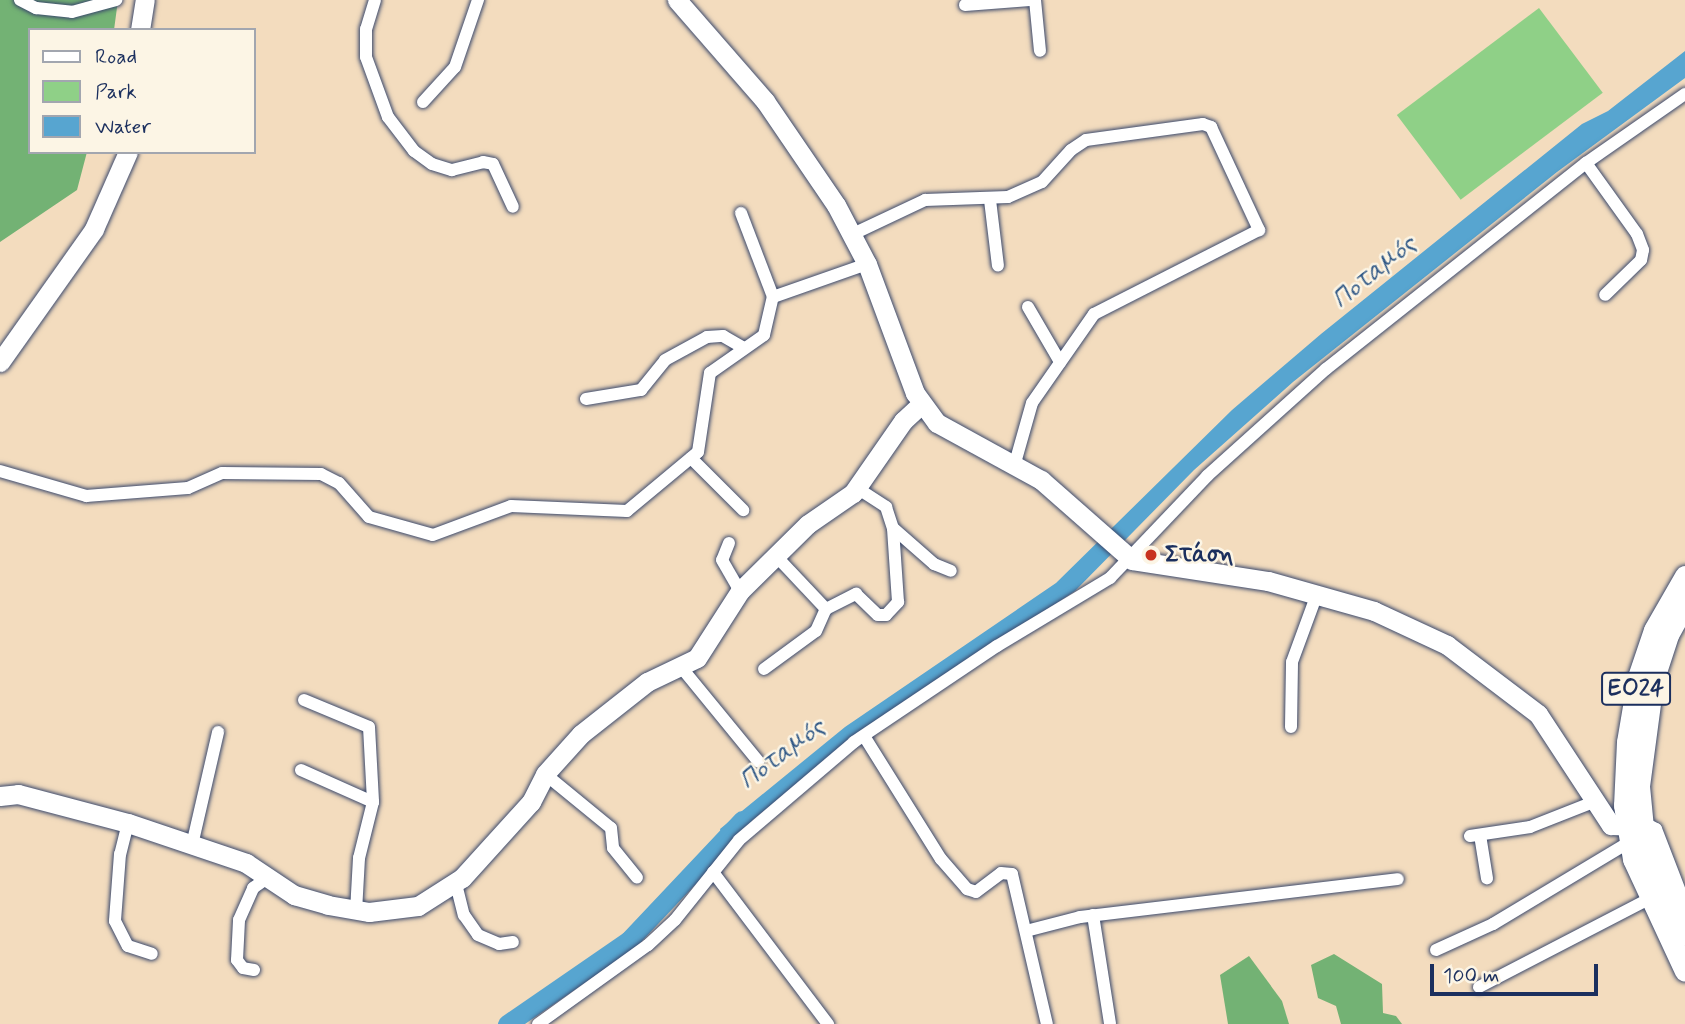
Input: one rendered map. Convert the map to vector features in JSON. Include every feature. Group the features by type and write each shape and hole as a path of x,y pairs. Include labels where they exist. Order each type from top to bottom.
{"main road":[{"name":"ΕΟ24","path":"1685,576 1654,630 1638,677 1626,742 1632,825 1685,935"},
{"name":"ΕΟ24","path":"1632,825 1650,696 1662,650 1685,604"},
{"name":"ΕΟ24","path":"1664,892 1685,971"}],"street":[{"path":"20,0 36,8 72,12 116,0"},
{"path":"141,28 145,0"},
{"path":"375,0 366,29 366,57 388,117 414,151 432,164 449,170 483,162 493,164 513,207"},
{"path":"422,102 455,67 478,0"},
{"path":"677,0 785,128 853,234 867,264 892,339 920,404 946,430 1015,463 1041,480 1125,555 1245,576 1317,594 1408,625 1499,680 1543,720 1596,801 1632,825 1493,924 1436,950"},
{"path":"965,5 1030,0"},
{"path":"1035,0 1040,51"},
{"path":"538,1024 648,945 739,840 864,736 997,646 1110,579 1125,555 1260,425 1586,163 1685,94"},
{"path":"853,234 925,200 990,200 1008,197 1042,182 1071,150 1086,140 1206,124 1213,130 1259,230 1108,303 1090,318 1030,407 1015,463"},
{"path":"0,362 94,229 127,154"},
{"path":"1586,163 1637,234 1643,250 1641,260 1605,295"},
{"path":"990,200 998,266"},
{"path":"0,471 86,496 188,488 222,473 321,474 339,483 369,517 433,536 511,506 627,511 691,458 702,444 710,373 768,330 773,297 741,212"},
{"path":"773,297 867,264"},
{"path":"1028,307 1060,362"},
{"path":"586,399 640,390 665,360 707,337 723,336 744,348"},
{"path":"0,796 18,794 128,823 246,863 293,895 356,911 390,912 418,906 456,884 531,802 545,774 581,734 647,682 697,658 740,591 776,556 857,488 902,421 920,404"},
{"path":"691,458 743,510"},
{"path":"764,670 816,631 826,609 853,594 882,616 895,608 893,528 886,506 857,488"},
{"path":"893,528 934,564 951,571"},
{"path":"729,543 723,563 740,591"},
{"path":"776,556 826,609"},
{"path":"1291,727 1292,662 1317,594"},
{"path":"681,667 758,761"},
{"path":"304,700 368,725 373,802 359,858 356,911"},
{"path":"192,845 218,732"},
{"path":"864,736 941,859 967,889 976,892 1000,873 1012,874 1047,1024"},
{"path":"301,770 373,802"},
{"path":"545,774 611,828 613,848 636,878"},
{"path":"1488,878 1475,836 1530,827 1596,801"},
{"path":"128,823 120,854 114,921 128,946 152,954"},
{"path":"713,872 828,1024"},
{"path":"254,970 243,968 237,960 239,920 253,888 269,877"},
{"path":"1026,931 1093,915 1398,879"},
{"path":"456,884 464,915 478,935 499,944 513,942"},
{"path":"1479,987 1664,892 1685,904"},
{"path":"1093,915 1110,1024"}],"green space":[{"path":"0,0 118,0 114,28 28,28 28,154 86,154 77,190 0,242"},
{"path":"1539,8 1603,93 1461,200 1397,115"},
{"path":"1334,954 1382,984 1383,1013 1396,1016 1402,1024 1341,1024 1336,1006 1318,998 1311,965"},
{"path":"1249,956 1282,1001 1289,1024 1228,1024 1220,975"}],"water":[{"path":"1685,51 1685,78 1557,172 1293,382 1194,470 1075,591 863,731 734,835 722,837 720,829 845,727 1056,583 1232,410 1321,334 1582,124 1608,111"}],"waterway":[{"name":"Ποταμός","path":"507,1024 629,940 742,820"}],"place":[{"name":"Στάση","path":"1151,555"}]}
